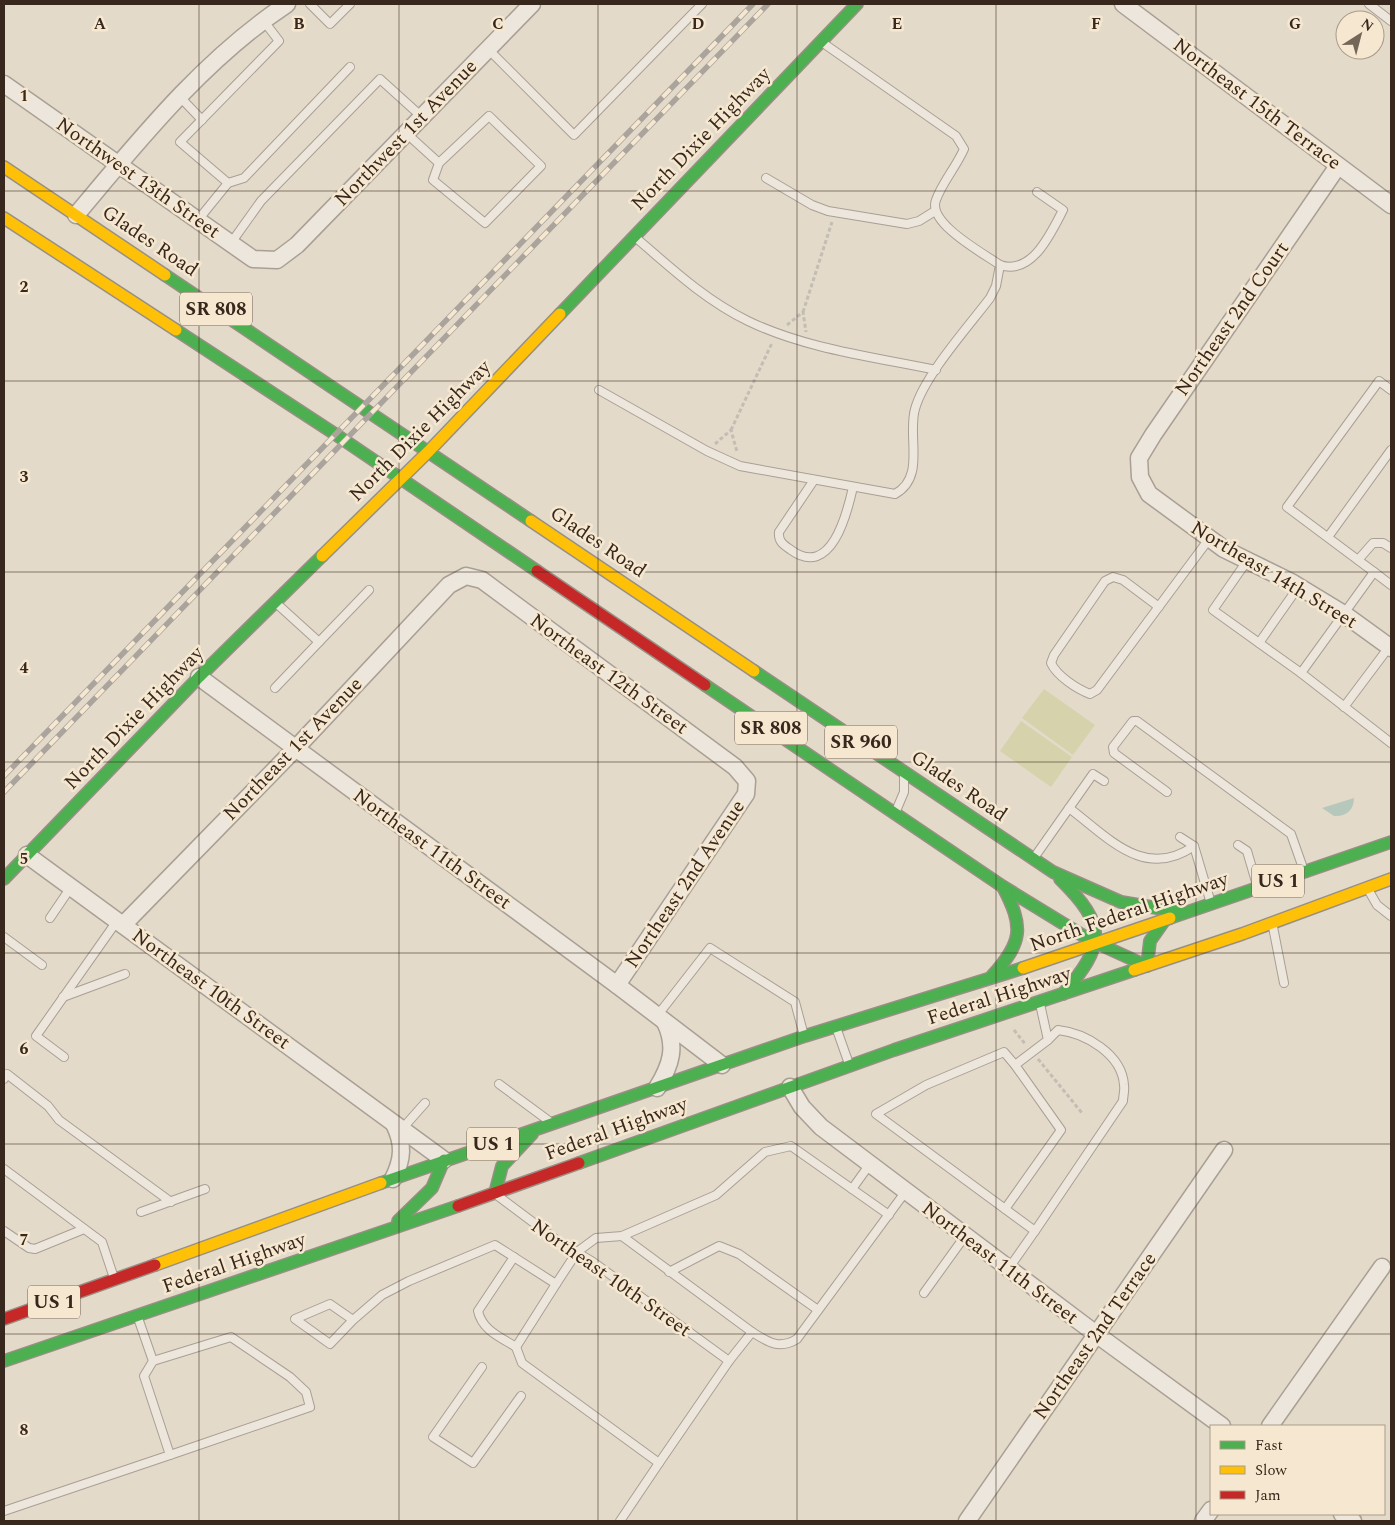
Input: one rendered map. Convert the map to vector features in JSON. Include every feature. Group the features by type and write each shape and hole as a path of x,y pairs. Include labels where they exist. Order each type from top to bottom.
{"main road":[{"name":"North Dixie Highway","path":"4,879 199,677 429,451 857,4"},
{"name":"Glades Road","path":"4,167 669,612 1053,872 1122,902 1187,913"},
{"name":"SR 808","path":"4,218 400,479 1002,886 1096,944 1147,966"},
{"name":"North Federal Highway","path":"992,976 1096,944 1391,842"},
{"path":"1053,872 1075,893 1087,912 1095,934 1096,944 1088,964 1063,994"},
{"name":"US 1","path":"1272,923 1391,879"},
{"path":"992,976 1010,958 1019,932 1020,921 1016,910 1002,886"},
{"path":"1147,966 1146,953 1148,941 1164,921"},
{"name":"Federal Highway","path":"4,1362 495,1193 850,1066 1272,923"},
{"name":"Federal Highway","path":"4,1319 115,1281 264,1224 444,1160 805,1036 992,976"},
{"path":"495,1193 497,1175 502,1163 539,1128"},
{"path":"389,1230 427,1195 438,1180 444,1160"}],"street":[{"path":"76,215 119,164 229,46 287,4"},
{"name":"Northwest 1st Avenue","path":"276,260 297,245 532,4"},
{"name":"Northeast 15th Terrace","path":"1123,4 1391,205"},
{"name":"Northwest 13th Street","path":"4,84 253,259 276,260"},
{"name":"Northeast 2nd Court","path":"1140,477 1139,458 1153,435 1338,166"},
{"name":"Northeast 14th Street","path":"1140,477 1150,494 1209,539 1247,561 1299,586 1344,614 1390,648"},
{"name":"Northeast 1st Avenue","path":"120,923 296,748 449,585 466,576"},
{"name":"Northeast 12th Street","path":"466,576 482,580 735,767 747,781"},
{"name":"Northeast 11th Street","path":"199,677 618,985 722,1065"},
{"name":"Northeast 2nd Avenue","path":"618,985 746,794 747,781"},
{"name":"Northeast 10th Street","path":"27,855 444,1160"},
{"path":"657,1088 666,1074 673,1047 671,1035 661,1019"},
{"name":"Northeast 11th Street","path":"790,1087 802,1107 821,1127 1096,1334 1221,1425"},
{"path":"393,1178 398,1168 402,1151 398,1127"},
{"name":"Northeast 2nd Terrace","path":"966,1521 1224,1150"},
{"path":"1271,1425 1382,1267"}],"lane":[{"path":"310,4 330,24 350,4"},
{"path":"488,49 574,135 702,4"},
{"path":"1369,4 1391,22"},
{"path":"228,183 180,142 279,41 263,20"},
{"path":"821,41 956,136 964,149 935,201 935,211 941,223 1000,265 1009,268 1020,265 1036,253 1048,239 1063,210 1037,192"},
{"path":"198,220 228,183 244,178 350,67"},
{"path":"231,243 261,201 380,79 422,117"},
{"path":"180,97 202,120"},
{"path":"489,116 541,166 485,223 433,180 439,163 489,116"},
{"path":"406,133 439,163"},
{"path":"766,178 812,205 835,212 907,224 920,221 935,211"},
{"path":"634,236 701,293 748,321 808,343 936,370"},
{"path":"599,390 707,451 740,466 895,494 903,490 913,470 914,411 927,383 990,298 996,286 1000,265"},
{"path":"1391,390 1379,380 1288,507 1391,585"},
{"path":"1328,537 1391,450"},
{"path":"814,480 778,532 778,538 782,544 802,558 811,558 821,554 830,546 846,516 853,487"},
{"path":"1159,606 1123,580 1113,578 1106,581 1054,655 1051,663 1054,670 1083,691 1090,694 1097,690 1209,539"},
{"path":"1358,560 1373,543 1383,543 1391,548"},
{"path":"1247,561 1213,610 1301,673 1391,744"},
{"path":"1301,673 1374,572"},
{"path":"1259,643 1299,586"},
{"path":"275,688 368,590"},
{"path":"275,602 319,642"},
{"path":"1344,707 1390,648"},
{"path":"1167,792 1114,753 1114,747 1132,721 1137,721 1290,834 1304,872"},
{"path":"895,813 904,792 903,771"},
{"path":"1034,859 1092,774 1104,781"},
{"path":"1068,808 1131,854 1144,859 1171,859 1194,846"},
{"path":"1180,837 1194,846 1212,904"},
{"path":"1238,845 1247,851 1258,888"},
{"path":"50,918 71,888"},
{"path":"1367,888 1377,905 1391,916"},
{"path":"64,1057 36,1036 120,923"},
{"path":"1272,923 1284,983"},
{"path":"4,937 42,965"},
{"path":"661,1019 710,948 795,1002 805,1036"},
{"path":"63,998 125,974"},
{"path":"1039,1002 1048,1040"},
{"path":"836,1026 850,1066"},
{"path":"1009,1269 1122,1101 1124,1084 1117,1064 1096,1044 1073,1032 1058,1030 1048,1040 1015,1064"},
{"path":"1005,1209 1061,1130 1015,1064 1004,1052 926,1085 876,1114 1005,1209 1035,1231"},
{"path":"4,1079 7,1074 48,1106 59,1120 171,1202"},
{"path":"498,1084 553,1123"},
{"path":"398,1127 425,1103"},
{"path":"516,1347 577,1252 596,1238 622,1236 716,1195 765,1152 791,1146 889,1215"},
{"path":"852,1189 870,1164"},
{"path":"4,1169 102,1242 115,1281"},
{"path":"141,1212 205,1189"},
{"path":"622,1236 752,1332 770,1343 787,1345 797,1339 906,1191"},
{"name":"Northeast 10th Street","path":"495,1193 511,1207 729,1361"},
{"path":"4,1231 28,1248 35,1249 84,1229"},
{"path":"924,1293 965,1236"},
{"path":"353,1320 330,1304 294,1319 330,1344 353,1320 382,1295 409,1281 495,1245 556,1284"},
{"path":"669,1272 719,1246 739,1254 818,1310"},
{"path":"514,1257 478,1310 480,1320 489,1331 516,1347 522,1363 659,1464"},
{"path":"138,1316 154,1361"},
{"path":"620,1521 729,1361 752,1332"},
{"path":"4,1511 170,1455 310,1407 306,1392 290,1377 231,1337 154,1361 144,1376 170,1455"},
{"path":"482,1367 433,1437 473,1463 521,1396"}],"path":[{"path":"808,343 803,312 835,212"},
{"path":"707,451 731,430 777,333 803,312"},
{"path":"731,430 740,466"},
{"path":"1014,1030 1082,1113"}],"shaded area":[{"path":"1044,689 1095,725 1073,755 1022,718"},
{"path":"1021,721 1072,757 1051,787 1000,751"},
{"path":"1354,798 1353,806 1346,814 1334,816 1322,808"}],"railway":[{"path":"4,776 753,4"},
{"path":"4,792 768,4"}],"traffic: fast":[{"path":"560,314 857,4"},
{"path":"165,275 531,521"},
{"path":"176,330 335,434 537,571"},
{"path":"4,879 199,677 322,556"},
{"path":"754,671 1053,872 1121,902 1181,912"},
{"path":"705,685 1002,886 1090,940 1147,966 1150,941 1164,921"},
{"path":"1170,918 1391,842"},
{"path":"1060,879 1076,895 1087,910 1093,923 1095,936 1093,948 1087,962 1063,994"},
{"path":"992,976 1010,953 1017,934 1014,913 1003,887"},
{"path":"381,1183 805,1036 1023,968"},
{"path":"579,1163 894,1050 1134,970"},
{"path":"495,1193 502,1166 532,1134"},
{"path":"398,1221 432,1188 444,1160"},
{"path":"4,1361 458,1206"}],"traffic: slow":[{"path":"4,167 165,275"},
{"path":"4,218 176,330"},
{"path":"322,556 429,451 560,314"},
{"path":"531,521 754,671"},
{"path":"1134,970 1242,934 1391,879"},
{"path":"1023,968 1170,918"},
{"path":"155,1265 381,1183"}],"traffic: jam":[{"path":"537,571 705,685"},
{"path":"458,1206 579,1163"},
{"path":"4,1319 155,1265"}]}
